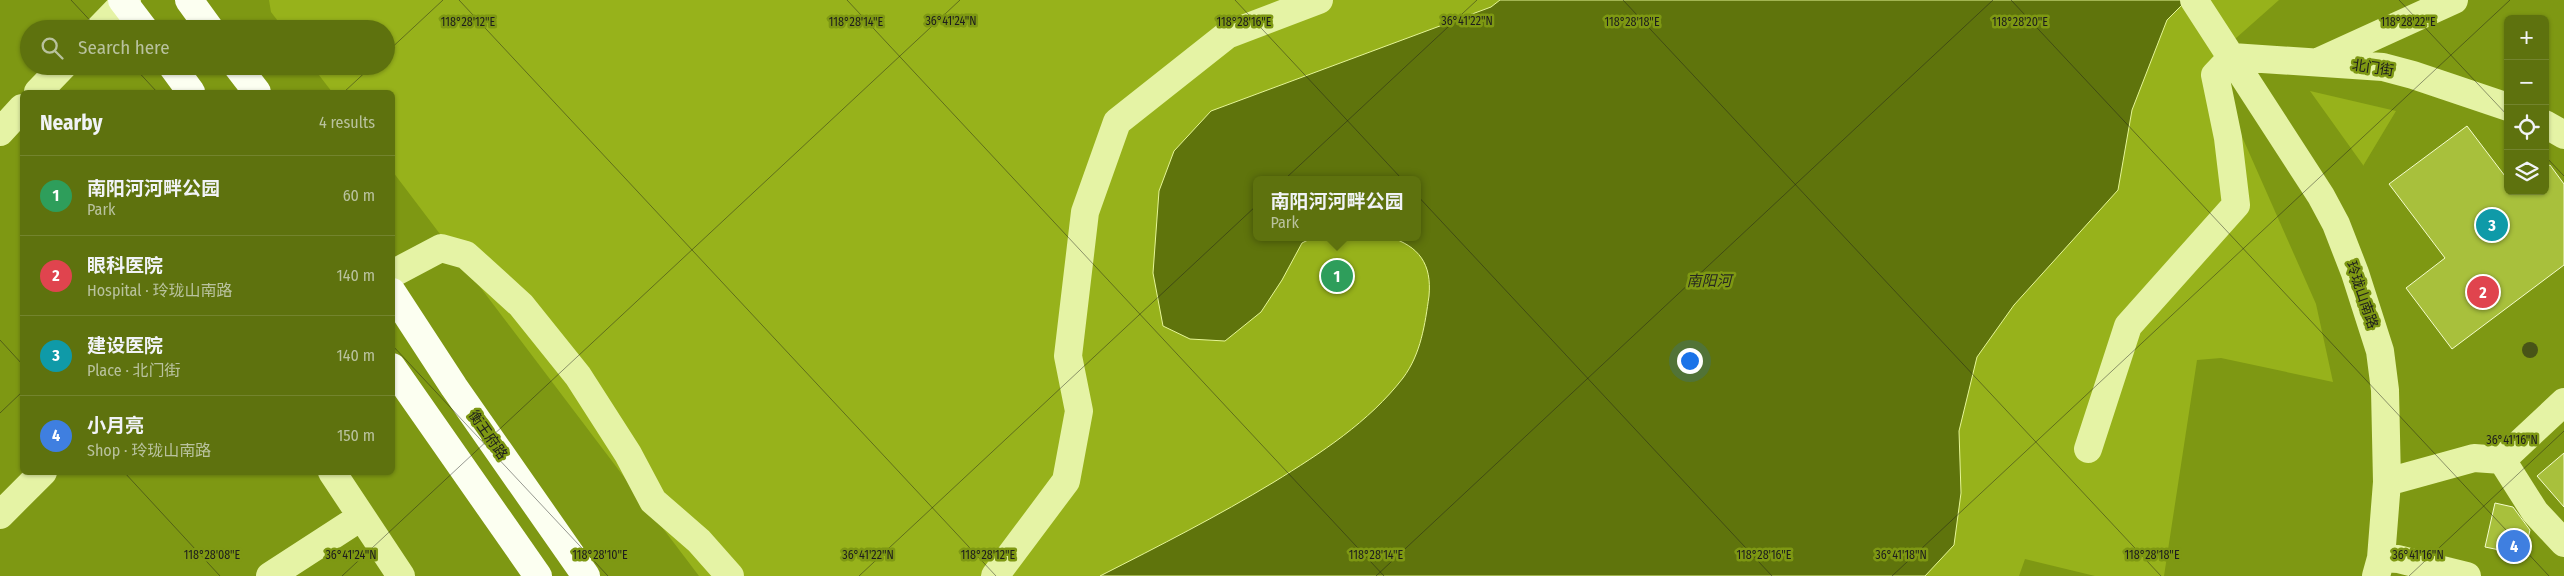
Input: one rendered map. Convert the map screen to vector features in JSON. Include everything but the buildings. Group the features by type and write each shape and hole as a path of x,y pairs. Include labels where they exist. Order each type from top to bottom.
{"main road":[{"path":"188,0 203,20"},
{"path":"124,1 138,20"},
{"path":"179,75 190,90"},
{"path":"244,75 255,90"},
{"name":"衡王府路","path":"395,297 454,387 586,576"},
{"path":"395,371 422,406 538,576"}],"street":[{"path":"995,576 1066,481 1079,411 1068,356 1086,212 1117,122 1227,35 1320,0"},
{"name":"玲珑山南路","path":"2194,0 2321,196 2336,224 2355,273 2380,351 2385,390 2387,482 2378,567"},
{"path":"2319,62 2454,0"},
{"path":"107,20 124,1"},
{"path":"2088,449 2128,326 2236,205 2228,138 2215,75 2229,52"},
{"name":"北门街","path":"2229,52 2391,69 2504,107"},
{"path":"40,90 54,75"},
{"path":"0,132 20,110"},
{"path":"2549,126 2564,135"},
{"path":"395,272 441,248 466,256 498,282 521,305 578,376 628,454 653,500 699,541 730,576"},
{"path":"2387,482 2474,458 2502,460 2564,402"},
{"path":"2502,460 2535,512 2564,543"},
{"path":"0,515 40,475"},
{"path":"334,475 401,576"},
{"path":"270,576 361,517"},
{"path":"2378,567 2398,559 2467,576"}],"shaded area":[{"path":"269,0 2279,0 2209,62 2316,304 2333,382 2221,358 2197,360 2164,576 2095,576 2025,559 2019,576 699,576 395,175 395,90 330,90 319,75 395,75 395,20 277,20 271,12"},
{"path":"2310,91 2396,111 2363,166 2363,165"}],"water":[{"name":"南阳河","path":"1500,0 2187,0 2167,20 2132,110 2118,190 2014,305 1977,357 1959,431 1961,493 1954,545 1925,576 1100,576 1253,495 1309,460 1360,423 1390,394 1409,369 1418,349 1426,317 1429,285 1426,266 1416,251 1399,241 1421,241 1421,176 1253,176 1253,241 1306,241 1302,243 1282,280 1261,312 1225,341 1190,339 1163,326 1153,273 1159,191 1174,151 1211,111 1491,7"}],"place":[{"name":"建设医院","path":"2492,225"},
{"name":"南阳河河畔公园","path":"1337,276"},
{"name":"眼科医院","path":"2483,292"},
{"name":"小月亮","path":"2514,546"}]}
